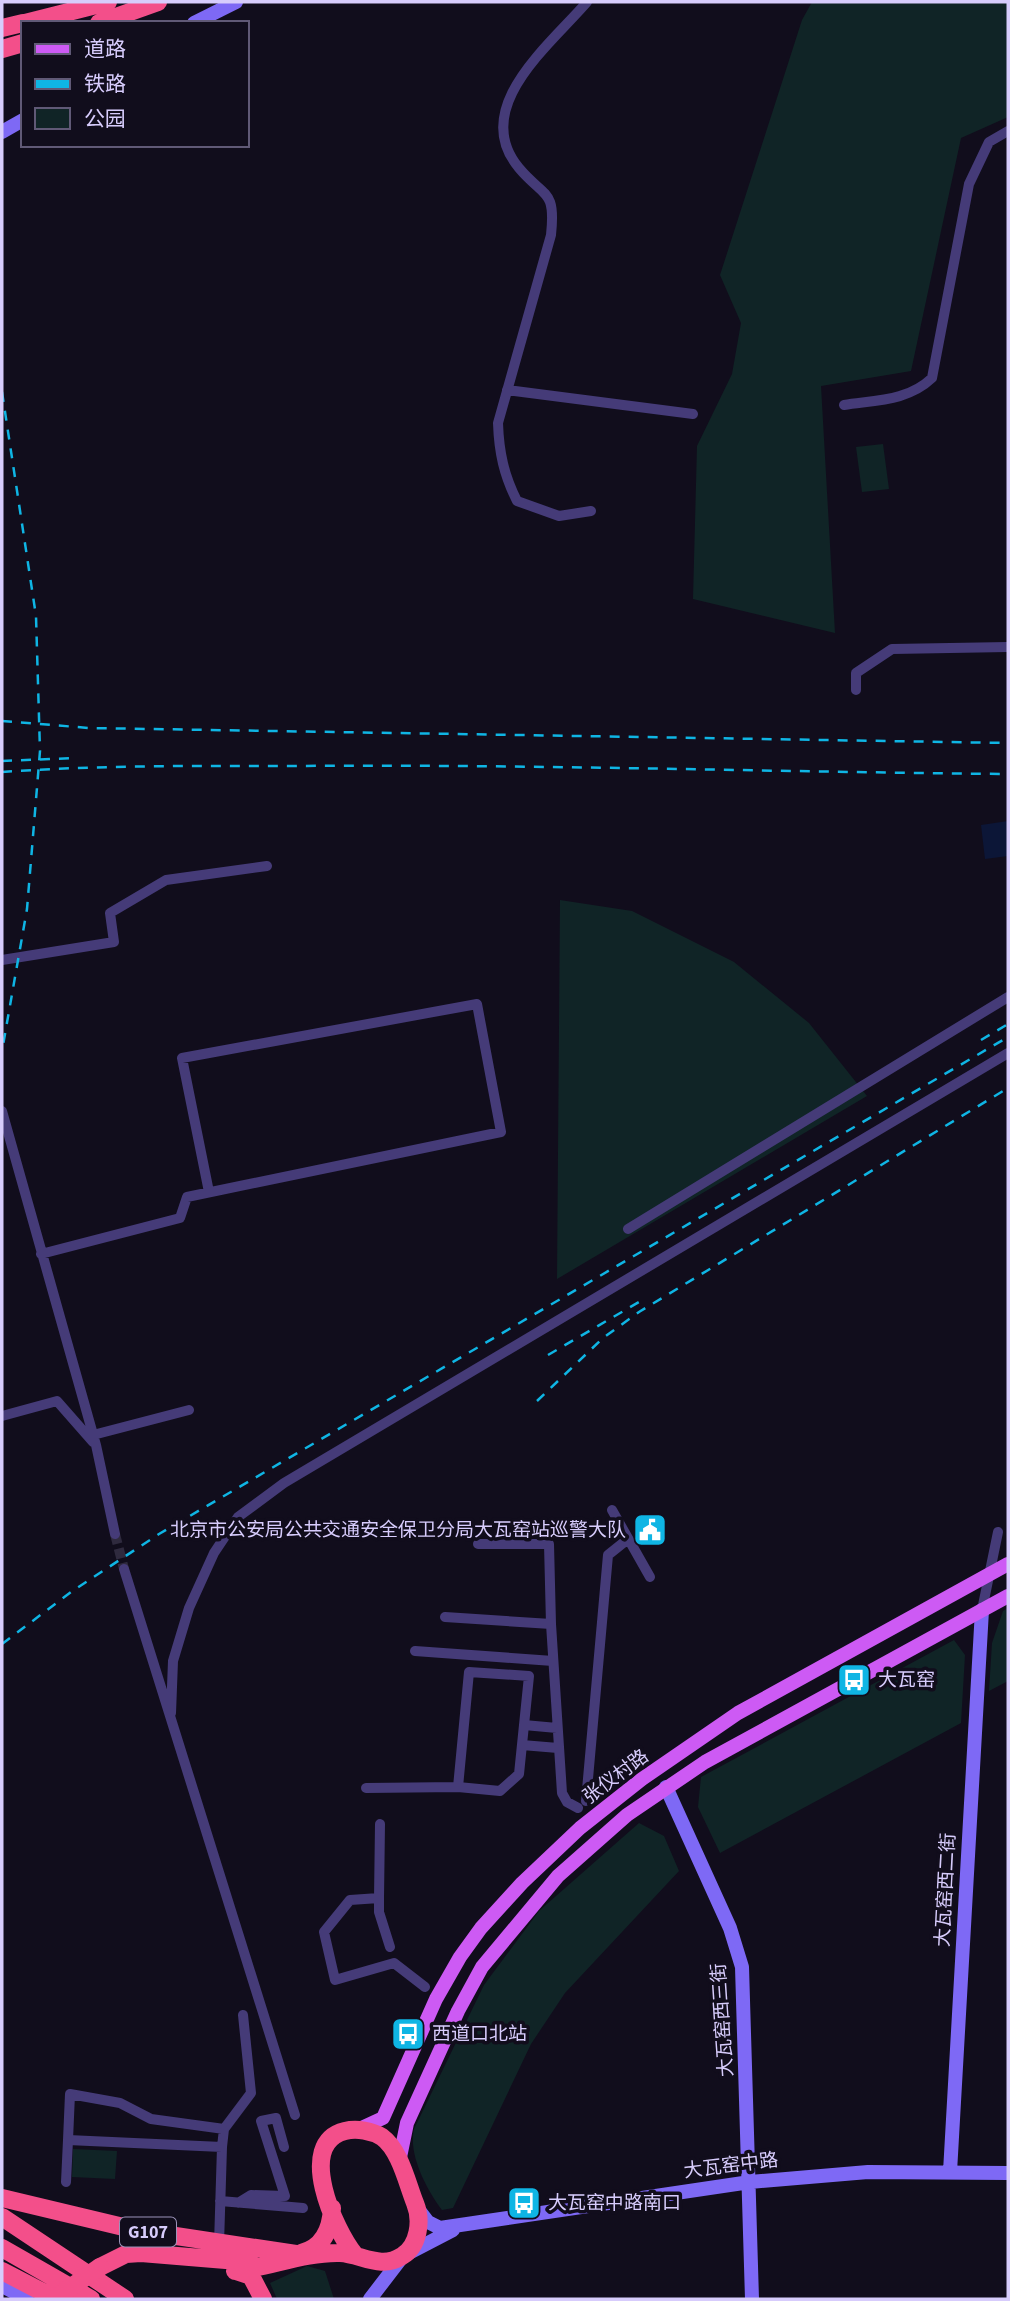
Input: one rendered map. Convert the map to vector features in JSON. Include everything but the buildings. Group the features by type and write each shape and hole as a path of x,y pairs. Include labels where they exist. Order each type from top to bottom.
{"highway":[{"path":"32,21 108,2"},
{"path":"105,21 158,2"},
{"path":"2,28 21,24"},
{"path":"2,49 21,44"},
{"path":"355,2255 345,2243 321,2179 320,2161 324,2147 333,2136 356,2130 383,2138 399,2162 418,2209 420,2228 413,2245 402,2256"},
{"name":"G107","path":"2,2198 136,2230 219,2244 303,2253"},
{"path":"303,2253 326,2236 332,2208"},
{"path":"2,2217 125,2299"},
{"path":"2,2248 91,2299"},
{"name":"G107","path":"55,2299 126,2254 261,2262 303,2253"},
{"name":"G107","path":"67,2299 103,2269 144,2260 235,2271 265,2268 320,2254 355,2255 371,2262 402,2256"},
{"path":"2,2271 55,2299"},
{"path":"235,2271 251,2276 262,2299"}],"main road":[{"name":"张仪村路","path":"356,2130 383,2118 436,1999 481,1928 522,1883 580,1828 642,1779 738,1713 1008,1564"},
{"name":"张仪村路","path":"399,2162 407,2123 458,2011 482,1967 558,1876 627,1815 666,1787 749,1736 1008,1596"}],"street":[{"path":"198,21 236,2"},
{"path":"587,2 511,88 504,107 503,128 507,146 519,169 549,196 554,211 551,235 498,423 499,454 505,478 517,501 559,516 591,511"},
{"path":"2,132 21,121"},
{"path":"844,405 902,397 918,391 932,378 969,184 989,142 1008,131"},
{"path":"508,390 693,414"},
{"path":"856,690 856,673 892,649 1008,647"},
{"path":"2,960 114,942 110,913 166,880 267,866"},
{"path":"628,1228 1008,997"},
{"path":"41,1255 180,1218 187,1197 501,1132 477,1004 183,1058 209,1192"},
{"path":"171,1713 173,1661 189,1608 214,1553 238,1517 284,1483 1008,1053"},
{"path":"2,1111 94,1440 115,1535"},
{"path":"2,1416 57,1401 94,1440"},
{"path":"94,1440 189,1410"},
{"path":"612,1510 650,1577"},
{"path":"982,1611 998,1532"},
{"path":"478,1544 549,1544 551,1624 562,1793 567,1802 582,1804 608,1555 628,1539"},
{"path":"124,1569 295,2115"},
{"name":"大瓦窑西二街","path":"950,2172 982,1611"},
{"path":"445,1617 551,1624"},
{"path":"415,1651 553,1661"},
{"path":"366,1788 458,1787 500,1791 519,1774 529,1676 469,1672 458,1787"},
{"path":"524,1725 557,1728"},
{"path":"522,1745 558,1748"},
{"name":"大瓦窑西三街","path":"666,1787 730,1928 742,1967 752,2299"},
{"path":"380,1824 379,1912 390,1947"},
{"path":"379,1898 351,1900 324,1932 335,1980 394,1963 425,1987"},
{"path":"219,2244 224,2129 251,2093 243,2015"},
{"path":"66,2182 70,2094 120,2103 151,2119 224,2129"},
{"path":"238,2203 251,2195 285,2196 261,2121 276,2118 285,2147"},
{"path":"68,2140 222,2147"},
{"name":"大瓦窑中路","path":"418,2209 428,2222 440,2228 750,2182 868,2172 1008,2173"},
{"path":"220,2201 303,2208"},
{"name":"大瓦窑中路","path":"402,2256 460,2226"},
{"path":"370,2299 402,2256"},
{"path":"2,2286 27,2299"}],"green space":[{"path":"812,2 1008,2 1008,117 961,138 911,371 821,386 835,633 693,599 697,446 732,374 741,323 720,275 802,20"},
{"path":"883,444 889,489 862,492 856,447"},
{"path":"560,900 632,911 734,962 809,1023 867,1096 557,1279"},
{"path":"1008,1608 1008,1681 989,1691 992,1643 1003,1611"},
{"path":"954,1640 965,1655 961,1723 720,1853 698,1807 701,1777"},
{"path":"639,1823 664,1836 679,1871 565,1993 531,2044 453,2208 442,2210 430,2192 416,2160 414,2129 484,1985 539,1911"},
{"path":"73,2149 117,2151 115,2179 72,2177"},
{"path":"307,2266 325,2271 334,2299 277,2299 270,2283"}],"water":[{"path":"1008,821 1008,856 985,859 981,825"}],"tunnel":[{"path":"115,1534 124,1569"}],"railway":[{"path":"2,392 36,616 40,751 27,909 2,1051"},
{"path":"2,721 89,728 1008,743"},
{"path":"2,761 77,758"},
{"path":"2,772 148,766 383,766 1008,774"},
{"path":"981,1040 1008,1024"},
{"path":"2,1644 71,1592 159,1534 1008,1037"},
{"path":"537,1401 603,1338 639,1312 1008,1088"},
{"path":"548,1355 639,1302"}],"place":[{"name":"北京市公安局公共交通安全保卫分局大瓦窑站巡警大队","path":"650,1530"},
{"name":"大瓦窑","path":"854,1680"},
{"name":"西道口北站","path":"408,2034"},
{"name":"大瓦窑中路南口","path":"524,2203"}]}
